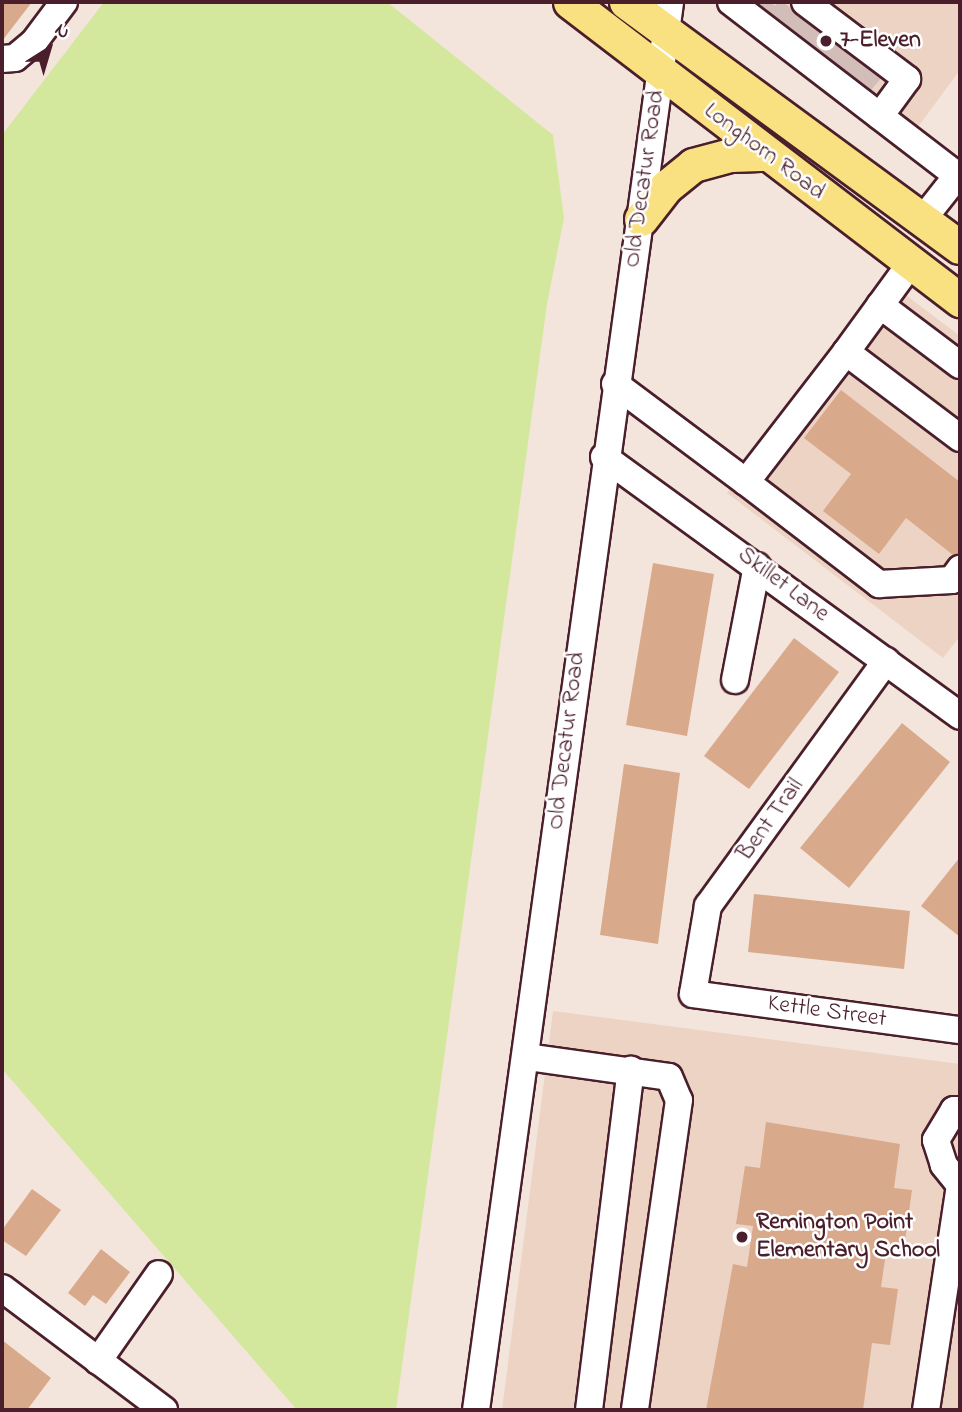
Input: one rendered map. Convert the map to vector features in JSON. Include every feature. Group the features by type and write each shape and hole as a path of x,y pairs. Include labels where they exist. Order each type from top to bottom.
{"main road":[{"name":"Longhorn Road","path":"570,2 960,300"},
{"name":"Longhorn Road","path":"626,2 668,17 960,247"},
{"path":"641,219 666,187 693,165 731,155 767,154"}],"street":[{"path":"2,59 15,58 34,42 64,2"},
{"path":"731,2 907,79 880,116"},
{"name":"Old Decatur Road","path":"476,1410 527,1057 604,457 641,219 668,17"},
{"path":"820,42 880,116 958,177 923,219"},
{"path":"746,482 911,263"},
{"path":"880,305 960,365"},
{"path":"846,352 960,438"},
{"path":"615,384 880,584 952,580 960,569"},
{"name":"Skillet Lane","path":"604,457 643,481 960,716"},
{"path":"735,680 757,566"},
{"name":"Bent Trail","path":"693,994 708,905 886,661"},
{"name":"Kettle Street","path":"693,994 960,1030"},
{"path":"527,1057 669,1077 679,1100 635,1410"},
{"path":"589,1410 631,1070"},
{"path":"926,1410 960,1185 944,1165 936,1140 954,1110 960,1110"},
{"path":"98,1361 159,1274"},
{"path":"2,1288 164,1410"}],"shaded area":[{"path":"727,2 960,2 960,70 903,147 726,15"},
{"path":"887,281 960,336 960,636 943,658 727,493"},
{"name":"Remington Point Elementary School","path":"553,1011 960,1064 960,1410 502,1410"}],"green space":[{"path":"104,2 387,2 553,135 564,218 547,304 396,1410 297,1410 2,1069 2,135"}],"building":[{"path":"2,2 32,2 2,41"},
{"path":"841,390 960,482 960,553 953,555 906,518 879,554 823,511 851,474 804,438"},
{"path":"653,563 714,574 687,736 626,725"},
{"path":"794,638 839,672 749,789 704,756"},
{"path":"902,723 950,762 849,888 800,848"},
{"path":"624,764 680,773 658,944 600,935"},
{"path":"960,857 960,937 921,906"},
{"path":"754,894 910,911 904,969 748,952"},
{"path":"766,1122 900,1144 894,1188 912,1190 904,1248 887,1246 881,1287 898,1289 890,1345 872,1343 863,1410 706,1410 733,1264 747,1267 753,1226 736,1224 745,1166 760,1168"},
{"path":"32,1189 61,1210 26,1256 2,1240 2,1230"},
{"path":"101,1249 130,1272 106,1304 93,1295 85,1306 68,1293"},
{"path":"2,1340 51,1378 27,1410 2,1410"}],"tunnel":[{"path":"764,9 769,2"},
{"path":"779,22 790,8"},
{"path":"798,34 808,22"},
{"path":"813,47 823,33"},
{"path":"829,60 840,45"},
{"path":"845,72 856,58"},
{"path":"861,82 871,70"}],"place":[{"name":"7-Eleven","path":"826,41"},
{"name":"Remington Point Elementary School","path":"742,1237"}]}
